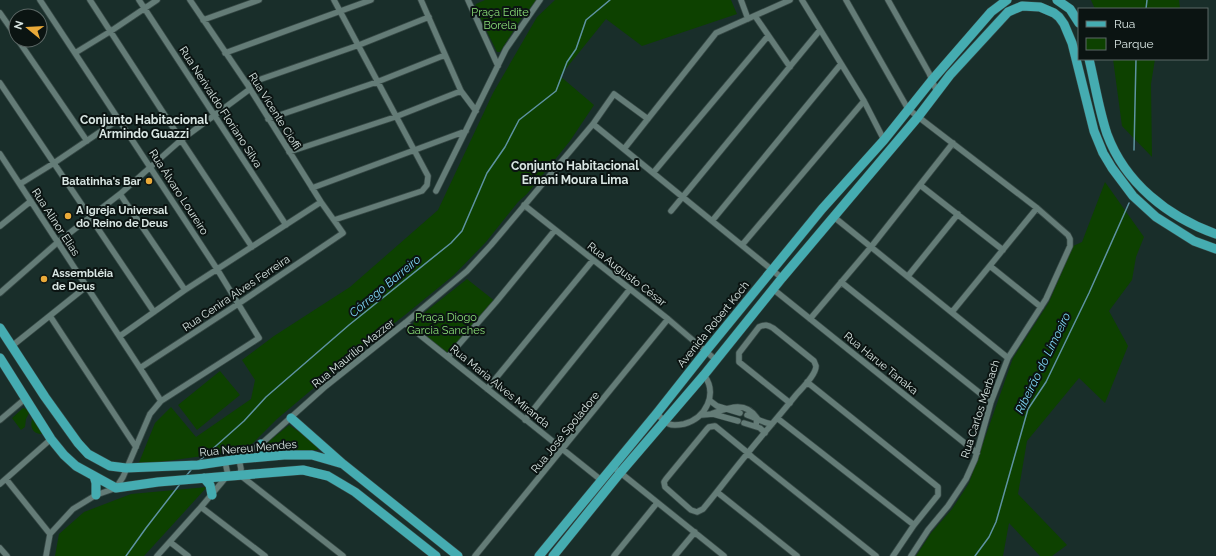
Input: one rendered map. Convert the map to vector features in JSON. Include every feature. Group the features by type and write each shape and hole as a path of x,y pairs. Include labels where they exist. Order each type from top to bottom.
{"main road":[{"name":"Avenida Robert Koch","path":"539,556 822,209 884,140 932,80 991,12 1007,0"},
{"path":"1057,0 1070,9 1078,21"},
{"path":"553,556 782,278 918,117 955,69 1008,12 1022,6 1040,7 1054,13 1064,24 1072,43 1094,131 1103,153 1119,179 1133,196 1156,217 1194,241 1216,249"},
{"path":"1089,60 1107,133 1118,159 1124,168 1145,192 1158,203 1193,225 1216,234"},
{"name":"Rua Nereu Mendes","path":"0,328 44,397 84,451 110,466 126,468 198,465 271,456 312,455 343,464 458,556"},
{"path":"0,359 51,438 69,461 116,488 228,475 303,470 328,476 355,492 432,554"},
{"path":"291,418 343,464"},
{"path":"261,444 261,449 264,453 271,456"},
{"path":"94,476 96,483 96,496"},
{"path":"204,478 210,485 212,495"},
{"path":"432,554 427,545 429,540 431,539 445,546"}],"street":[{"name":"Rua Álvaro Loureiro","path":"40,0 151,167 259,338 161,401"},
{"path":"90,0 252,247"},
{"name":"Rua Nerivaldo Floriano Silva","path":"139,0 286,226"},
{"path":"74,53 111,31 157,0"},
{"name":"Rua Vicente Cioffi","path":"190,0 248,87 321,202 343,233"},
{"path":"203,20 259,0"},
{"path":"334,0 359,45 395,117 428,176 427,185 422,191 334,220"},
{"path":"225,53 370,0"},
{"path":"421,0 461,91 476,110"},
{"path":"436,191 506,50 540,0"},
{"path":"741,0 748,19"},
{"path":"624,149 716,33 790,0"},
{"path":"802,0 864,101 884,140"},
{"path":"846,0 908,109"},
{"path":"888,0 932,80 937,92"},
{"path":"470,1 498,66"},
{"path":"0,13 8,24"},
{"path":"755,16 790,67"},
{"path":"0,293 58,242 120,194 181,140 248,87 429,17"},
{"path":"671,211 820,30"},
{"path":"653,173 768,36"},
{"path":"23,48 87,141"},
{"path":"268,119 377,82 445,55"},
{"path":"712,221 841,64"},
{"path":"0,83 154,312"},
{"path":"289,152 395,117 461,91"},
{"name":"Rua Maurilio Mazzer","path":"239,459 261,444 326,386 467,271 492,245 593,124 614,94 648,119"},
{"path":"742,245 864,101"},
{"name":"Rua Carlos Merbach","path":"908,109 1037,208 1068,234 1070,242 1049,293 1008,358 991,402 977,453 963,485 928,530 911,556"},
{"path":"20,184 119,120"},
{"path":"593,124 782,278"},
{"path":"312,188 466,131"},
{"path":"810,319 871,247 953,143"},
{"name":"Rua Alinor Elias","path":"0,154 161,401"},
{"path":"920,185 1003,250"},
{"path":"120,194 185,290"},
{"path":"0,226 31,201"},
{"path":"120,336 185,290 321,202"},
{"name":"Rua Augusto César","path":"524,205 630,289 716,360"},
{"path":"952,312 1037,208"},
{"path":"908,276 958,214"},
{"path":"834,216 1008,358"},
{"path":"448,357 496,302 555,230"},
{"name":"Rua Cenira Alves Ferreira","path":"140,368 343,233"},
{"path":"487,389 593,260"},
{"path":"990,266 1041,307"},
{"path":"841,282 991,402"},
{"path":"12,346 87,286"},
{"path":"525,420 630,289"},
{"name":"Rua Harue Tanaka","path":"773,289 977,453"},
{"path":"50,316 136,447"},
{"name":"Rua José Spoladore","path":"475,556 668,320"},
{"name":"Rua Maria Alves Miranda","path":"405,323 601,480"},
{"path":"790,403 740,364 738,359 739,353 763,325 767,325 814,361 816,366 815,372 790,403 748,453 703,509 697,512 691,510 666,490 664,484 666,479 707,429 713,426 718,427 748,453 752,457 876,556"},
{"path":"657,413 665,421 673,425 689,423 701,415 709,400 708,382 704,374"},
{"path":"807,382 937,484 939,489 938,495 914,525 893,556"},
{"path":"0,420 26,398"},
{"path":"709,400 715,406 740,413"},
{"path":"46,556 50,534 73,509 96,496 116,488 150,414 161,401"},
{"path":"701,415 739,407 752,411 757,418 756,426"},
{"path":"711,414 738,421"},
{"path":"747,415 757,418 765,423 772,424"},
{"path":"777,418 914,525"},
{"path":"744,423 761,428 765,433"},
{"path":"0,484 51,438"},
{"path":"239,459 241,469 240,474 343,556"},
{"path":"157,556 202,507 228,475 226,461"},
{"path":"612,466 724,556"},
{"path":"259,473 256,479 257,485 261,492"},
{"path":"6,479 50,534"},
{"path":"717,492 797,556"},
{"path":"614,556 657,503"},
{"path":"202,507 265,556"},
{"path":"675,556 695,532"},
{"path":"170,542 188,556"},
{"path":"0,548 7,556"}],"green space":[{"name":"Praça Edite Borela","path":"485,0 537,0 521,19 500,52 497,52 475,7 476,4"},
{"path":"555,0 731,0 737,14 642,46 606,19 560,76 594,105 570,141 527,194 518,202 486,242 454,275 354,354 277,419 246,450 138,465 155,423 171,407 196,437 251,399 255,380 242,360 274,336 350,287 438,210 493,93 537,17"},
{"path":"1091,0 1179,0 1180,8 1095,8"},
{"path":"1113,60 1155,60 1151,84 1152,157 1122,126"},
{"path":"1105,182 1144,237 1136,257 1132,280 1109,311 1128,346 1105,403 1079,378 1027,441 1018,494 1067,545 1052,556 1040,556 1009,523 1003,556 916,556 931,533 952,509 969,483 1013,358 1049,302 1073,246 1082,242"},
{"name":"Praça Diogo Garcia Sanches","path":"467,279 496,302 448,354 412,326 415,320"},
{"path":"220,371 240,395 197,430 178,405"},
{"path":"23,408 29,413 26,419 25,427 21,430 12,418"},
{"path":"33,417 44,434 37,433 32,429 31,424"},
{"path":"289,425 317,444 318,450 273,453 263,446"},
{"path":"207,487 144,556 55,556 59,534 84,512 131,494"}],"waterway":[{"name":"Córrego Barreiro","path":"199,461 244,421 266,397 349,325 451,243 462,231 487,173 505,147 519,120 556,91 567,62 576,49 586,20 610,0"},
{"name":"Ribeirão do Limoeiro","path":"1146,8 1147,0"},
{"name":"Ribeirão do Limoeiro","path":"1134,150 1136,60"},
{"name":"Ribeirão do Limoeiro","path":"975,556 989,537 996,522 1028,409 1046,382 1089,293 1129,203"},
{"name":"Córrego Barreiro","path":"186,476 191,470"},
{"name":"Córrego Barreiro","path":"126,556 180,484"}],"place":[{"name":"Batatinha's Bar","path":"149,181"},
{"name":"A Igreja Universal do Reino de Deus","path":"68,216"},
{"name":"Assembléia de Deus","path":"44,279"}],"district":[{"name":"Conjunto Habitacional Armindo Guazzi","path":"144,127"},
{"name":"Conjunto Habitacional Ernani Moura Lima","path":"575,173"}]}
